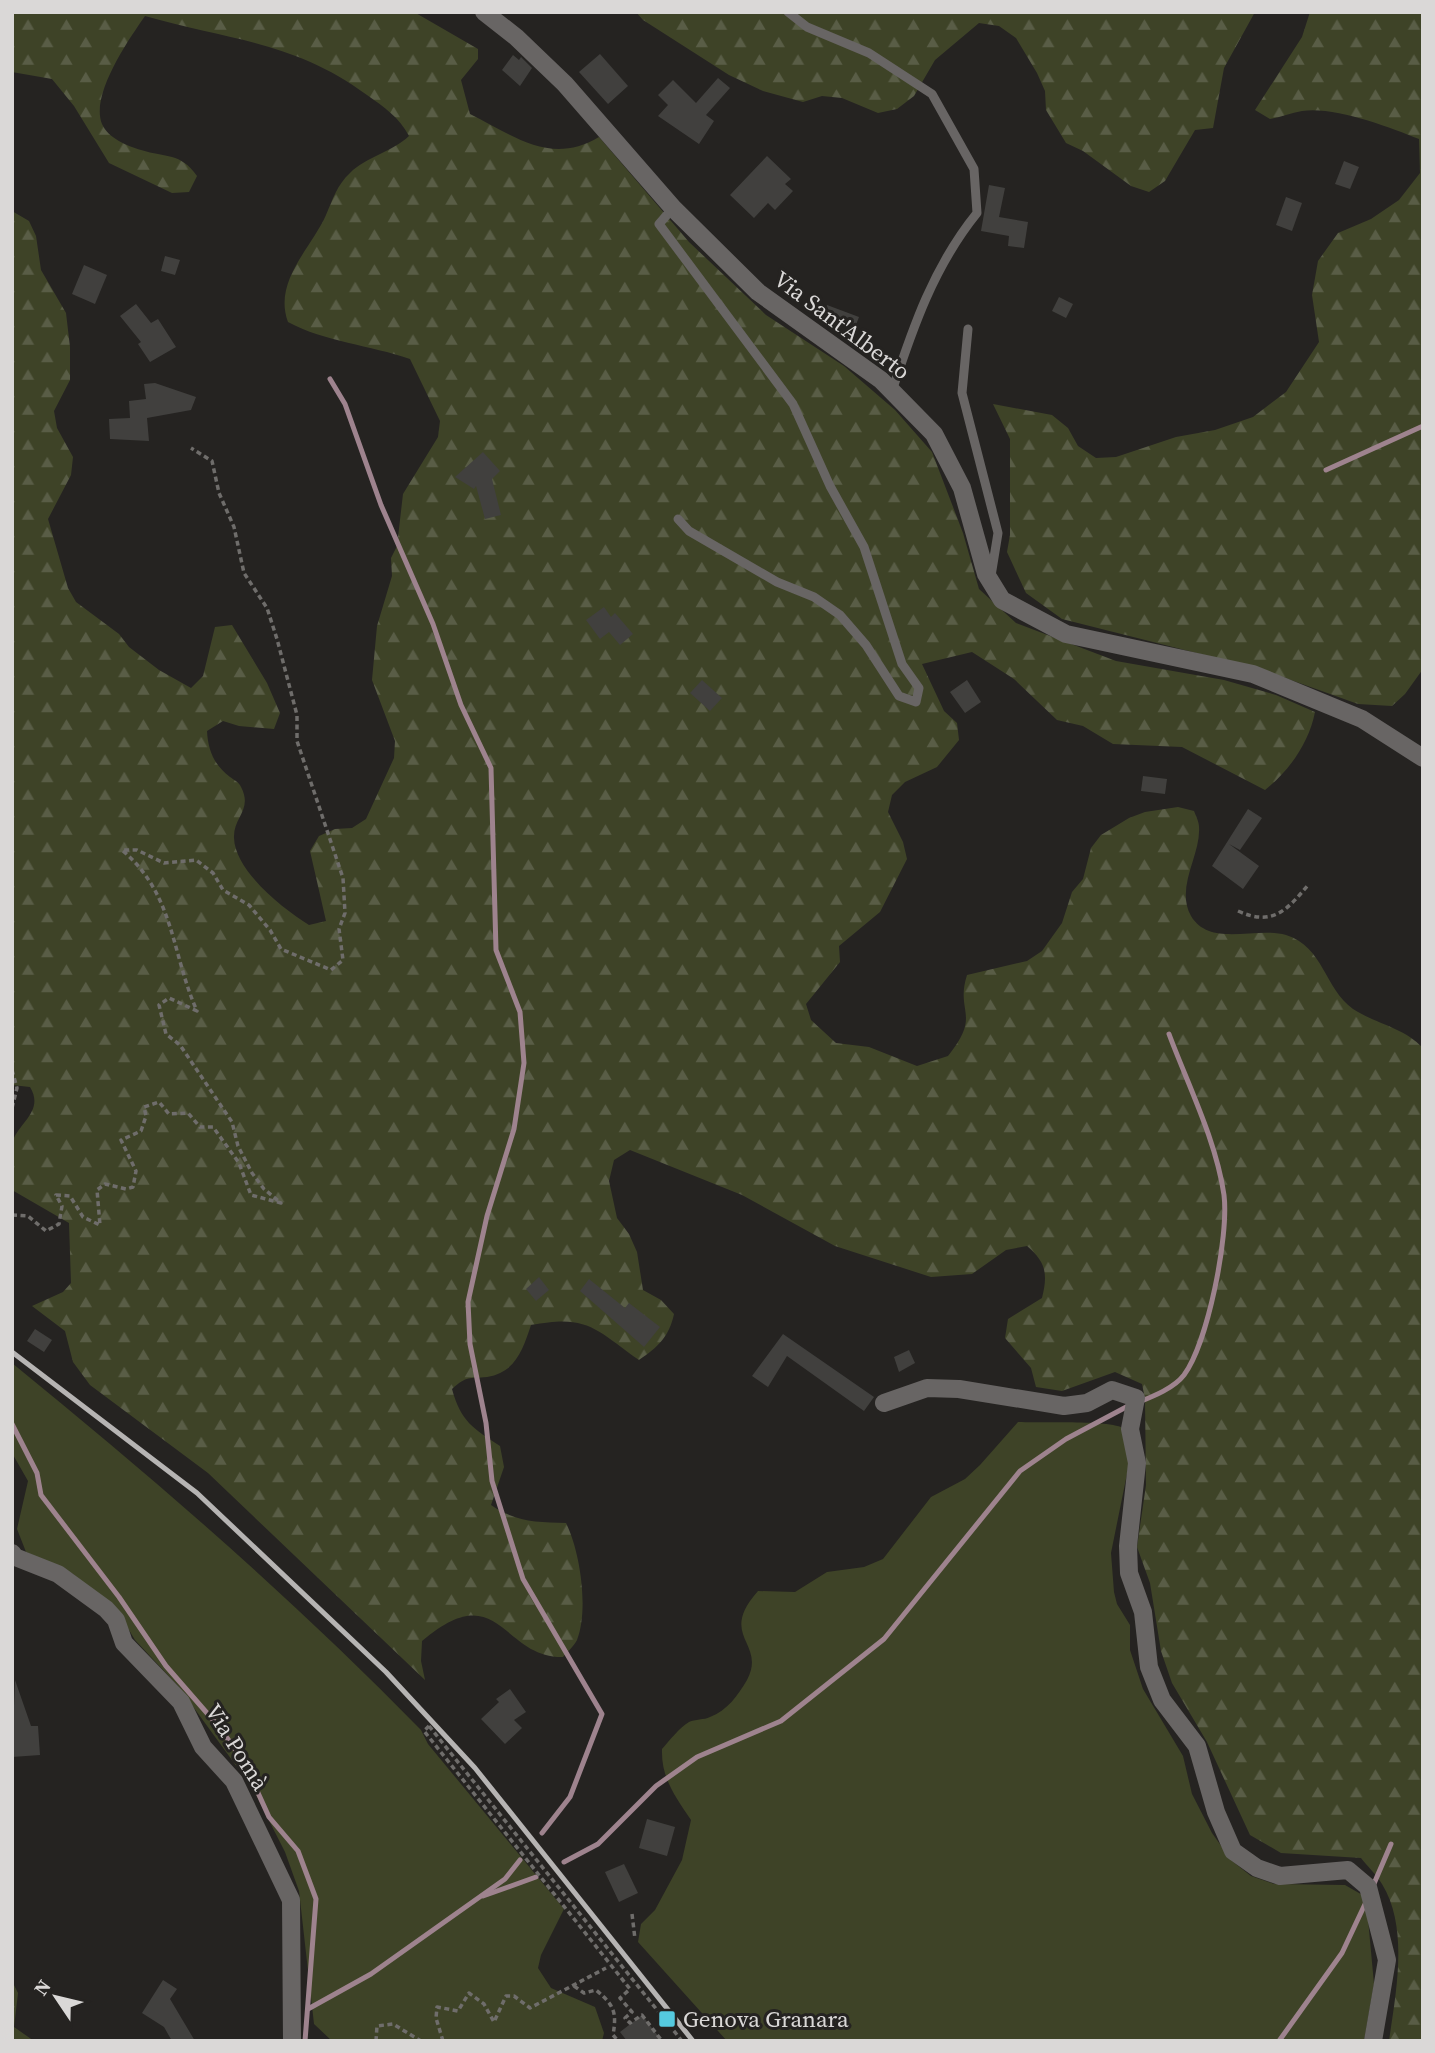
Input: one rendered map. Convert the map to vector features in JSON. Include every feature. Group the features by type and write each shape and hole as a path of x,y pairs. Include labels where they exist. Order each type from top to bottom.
{"street":[{"name":"Via Sant'Alberto","path":"484,12 565,84 673,208 758,292 815,331 891,391 934,434 962,488 990,581 1002,600 1066,634 1253,674 1362,719 1423,758"},
{"path":"884,1403 927,1388 959,1389 1064,1406 1087,1403 1112,1390 1136,1398 1130,1429 1137,1463 1128,1546 1129,1573 1143,1612 1149,1667 1162,1700 1197,1746 1216,1812 1233,1851 1257,1868 1280,1876 1348,1870 1368,1887 1387,1960 1373,2041"},
{"name":"Via Pomà","path":"12,1553 58,1574 106,1609 116,1620 124,1643 181,1702 203,1747 234,1781 291,1900 292,2041"}],"lane":[{"path":"788,12 807,27 869,53 932,94 974,169 977,213 955,240 922,303 891,391"},
{"path":"673,208 659,224 768,367 808,434 830,486 864,547 902,664 919,688 916,702 899,696 866,645 840,615 814,597 777,582 689,531 678,519"},
{"path":"968,329 962,393 998,533 990,581"}],"path":[{"path":"12,1216 28,1216 46,1231 59,1224 62,1206 56,1195 70,1196 83,1217 100,1225 97,1190 105,1184 126,1189 133,1186 136,1171 121,1140 141,1130 146,1116 144,1107 159,1102 169,1114 188,1113 200,1128 213,1127 239,1163 251,1195 281,1203 264,1189 252,1172 238,1146 232,1122 180,1045 166,1034 159,1005 169,998 197,1011 187,989 171,927 152,880 122,850 137,850 164,863 196,860 213,873 222,890 249,905 270,930 281,949 331,970 342,960 339,929 345,913 343,878 297,741 297,715 277,639 267,608 244,573 234,527 219,493 212,461 191,448"},
{"path":"1238,911 1261,919 1280,914 1309,884"},
{"path":"12,1070 17,1088 12,1108"},
{"path":"662,2041 642,2015 630,2023 625,2018 632,2012 620,1998 631,1989 424,1731 429,1726 682,2041"},
{"path":"632,1914 635,1939"},
{"path":"443,2041 436,2018 437,2007 458,2011 469,1993 484,2004 494,2022 506,1996 514,1996 530,2008 606,1968"},
{"path":"574,1986 584,1993 596,1990 611,2002 617,2013 613,2035 618,2041"},
{"path":"376,2041 377,2026 393,2024 421,2041"}],"green space":[{"path":"12,12 414,12 478,49 478,59 461,80 470,114 517,139 549,148 565,149 599,137 689,242 766,315 844,366 895,410 932,452 963,533 979,589 1016,623 1116,661 1224,680 1276,695 1315,712 1308,735 1297,756 1265,790 1182,747 1113,744 1083,726 1057,720 1014,679 972,652 922,664 944,711 957,723 959,740 937,767 905,782 892,795 888,812 903,842 907,859 880,912 839,946 840,962 806,1004 811,1020 836,1043 869,1047 917,1066 948,1056 964,1031 964,988 967,975 1027,961 1042,951 1062,923 1072,892 1083,879 1091,848 1101,835 1145,812 1178,807 1194,811 1199,825 1199,838 1186,894 1191,916 1199,926 1222,934 1274,933 1299,941 1316,958 1343,1000 1353,1009 1407,1035 1423,1048 1423,2041 1389,2041 1397,1981 1398,1940 1390,1901 1380,1880 1361,1858 1281,1853 1250,1835 1207,1742 1172,1683 1161,1651 1150,1583 1137,1547 1146,1485 1145,1399 1142,1384 1115,1372 1062,1391 1036,1387 1031,1368 1005,1338 1008,1319 1042,1298 1044,1269 1027,1246 1006,1250 972,1274 931,1277 835,1246 742,1195 630,1150 614,1160 609,1181 617,1218 629,1234 637,1252 643,1290 661,1300 674,1314 666,1335 639,1360 601,1332 579,1323 566,1321 531,1325 521,1351 512,1365 497,1374 465,1380 452,1389 469,1423 500,1446 504,1467 491,1505 518,1518 566,1523 579,1564 581,1580 582,1613 577,1640 563,1657 542,1654 485,1617 468,1616 448,1623 422,1641 421,1661 425,1680 208,1473 90,1385 73,1362 65,1331 32,1306 63,1292 71,1283 69,1223 12,1190 10,1158 13,1140 30,1115 34,1102 30,1087 12,1085 12,211 29,221 36,236 41,270 66,313 70,380 54,411 57,428 73,457 71,475 48,519 68,588 76,602 119,634 129,647 159,670 191,688 203,676 215,627 232,625 267,683 280,713 274,729 239,726 223,721 207,731 213,757 224,772 239,784 244,795 244,808 236,824 234,838 236,851 251,876 262,888 309,925 326,921 310,851 319,836 335,829 352,828 366,819 394,758 395,741 372,680 377,626 392,576 391,558 397,546 403,494 438,437 440,421 410,359 302,329 288,322 285,307 289,279 342,182 356,167 409,136 391,113 340,77 313,63 260,44 145,16 113,68 101,98 100,112 105,129 118,141 178,159 191,168 197,176 189,192 172,193 109,163 74,106 52,79 12,72"},
{"path":"636,12 1255,12 1224,68 1213,128 1195,130 1165,181 1149,192 1131,186 1083,151 1066,143 1046,110 1045,91 1037,73 1016,38 999,26 979,23 935,60 914,96 897,109 878,113 842,98 822,96 803,102 763,91 729,75 643,20"},
{"path":"1310,12 1423,12 1423,669 1405,694 1392,706 1358,704 1260,669 1062,619 1026,593 1007,552 1010,535 1010,439 993,404 1052,415 1068,428 1078,446 1096,458 1116,457 1176,437 1215,430 1253,417 1286,392 1319,342 1312,295 1318,261 1338,233 1371,219 1399,200 1420,173 1419,139 1407,134 1345,114 1315,110 1270,119 1255,110 1302,37"},
{"path":"12,1363 222,1540 421,1730 428,1744 564,1909 541,1955 538,1968 551,1988 595,2007 604,2033 602,2041 332,2041 314,2024 299,1891 285,1852 253,1789 178,1686 135,1640 120,1615 73,1574 26,1552 17,1529 28,1481 12,1453"},
{"path":"1018,1422 1087,1423 1121,1427 1129,1464 1111,1553 1114,1592 1117,1604 1130,1625 1130,1650 1143,1689 1183,1756 1192,1794 1212,1833 1232,1861 1251,1876 1274,1884 1345,1885 1366,1897 1374,1984 1364,2041 727,2041 638,1942 641,1924 655,1910 682,1860 691,1820 667,1778 662,1749 689,1722 708,1718 727,1707 747,1680 752,1667 742,1619 747,1606 758,1591 795,1592 827,1572 864,1567 883,1559 931,1497 965,1479"},
{"path":"12,1981 18,1993 14,2027 34,2041 12,2041"}],"building":[{"path":"600,54 628,86 608,104 579,72"},
{"path":"513,55 519,60 521,57 532,68 520,86 502,70"},
{"path":"718,78 730,88 706,115 714,121 699,144 658,116 668,105 658,95 673,80 696,103"},
{"path":"767,156 791,179 785,184 793,191 775,210 768,203 754,218 730,195"},
{"path":"1344,161 1359,167 1350,189 1335,184"},
{"path":"989,185 1005,188 999,217 1028,222 1024,248 1008,246 1009,236 981,231"},
{"path":"1286,197 1302,203 1292,231 1276,225"},
{"path":"165,256 180,260 175,275 161,271"},
{"path":"84,265 107,275 95,304 72,294"},
{"path":"1059,297 1073,304 1066,318 1052,311"},
{"path":"136,304 151,323 158,319 176,347 150,362 138,344 141,342 120,316"},
{"path":"827,305 859,317 854,330 823,319"},
{"path":"155,383 196,397 191,410 147,418 149,441 110,439 109,419 130,418 129,401 146,399 144,384"},
{"path":"483,452 500,471 492,479 501,515 485,519 476,486 474,489 455,477"},
{"path":"604,607 611,617 615,613 633,634 620,645 609,632 600,639 586,620"},
{"path":"702,680 722,698 710,711 690,693"},
{"path":"967,680 981,702 965,713 950,692"},
{"path":"1143,776 1167,779 1165,794 1141,791"},
{"path":"1248,809 1262,818 1240,850 1229,844 1259,866 1243,889 1212,866"},
{"path":"539,1277 549,1290 536,1301 526,1289"},
{"path":"589,1279 625,1308 629,1303 660,1327 644,1347 580,1291"},
{"path":"35,1329 52,1340 44,1352 27,1341"},
{"path":"783,1334 874,1397 864,1411 787,1356 768,1387 752,1376"},
{"path":"909,1350 915,1363 899,1372 894,1357"},
{"path":"15,1680 31,1726 38,1726 40,1755 12,1757"},
{"path":"510,1689 526,1712 514,1720 522,1728 505,1744 481,1719 499,1702 496,1699"},
{"path":"647,1819 675,1827 667,1856 639,1848"},
{"path":"624,1864 638,1893 619,1902 605,1872"},
{"path":"163,1980 177,1989 170,1999 195,2041 172,2041 164,2027 142,2013"},
{"path":"642,2015 662,2041 627,2041 620,2032"}],"waterway":[{"path":"330,379 345,404 381,505 433,624 461,705 491,768 496,950 520,1012 524,1063 514,1129 487,1216 468,1302 470,1344 486,1423 492,1481 523,1579 602,1714 570,1797 542,1833"},
{"path":"1326,470 1423,426"},
{"path":"1139,1402 1175,1384 1193,1359 1215,1288 1225,1213 1215,1154 1169,1034"},
{"path":"564,1862 598,1844 656,1786 697,1757 781,1721 884,1639 1020,1471 1066,1439 1130,1405"},
{"path":"12,1424 37,1473 41,1495 119,1597 166,1666 220,1728 244,1762 269,1817 298,1851 316,1899 305,2041"},
{"path":"1373,1886 1391,1844"},
{"path":"308,2009 371,1974 505,1879 520,1860"},
{"path":"483,1896 536,1877"},
{"path":"1279,2041 1342,1953 1366,1902"}],"railway":[{"path":"12,1352 197,1493 386,1672 475,1768 693,2041"}],"place":[{"name":"Genova Granara","path":"667,2019"}]}
